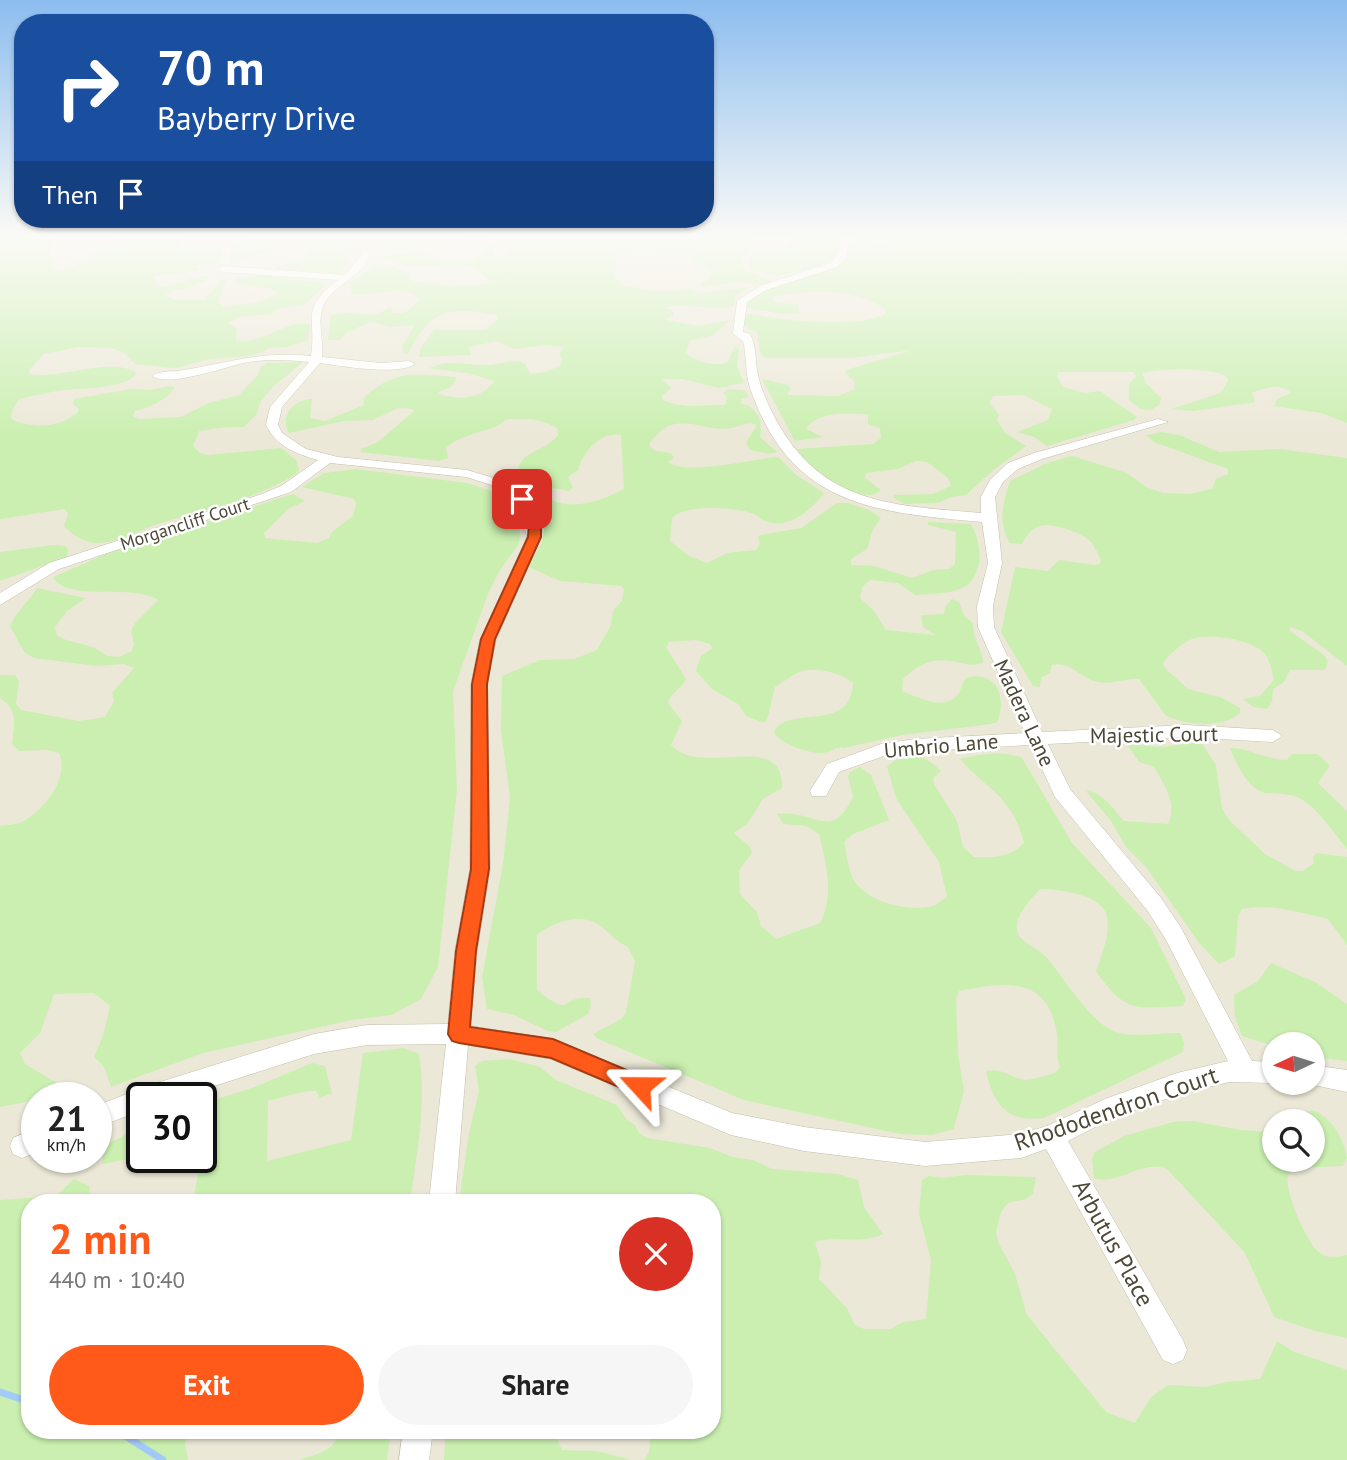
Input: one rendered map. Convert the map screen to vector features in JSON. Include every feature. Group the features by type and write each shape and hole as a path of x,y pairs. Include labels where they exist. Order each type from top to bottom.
{"street":[{"path":"319,303 316,328 320,348 316,359 310,370 279,401 271,419 274,430 289,447 327,459 457,472 494,483 511,490 522,499 535,522 534,537 488,639 479,684 480,869 466,951 443,1194"},
{"path":"742,303 738,334 746,336 749,342 752,376 767,414 793,458 807,472 827,486 852,497 888,507 988,518"},
{"path":"158,376 183,374 249,359 316,359 380,366 409,364"},
{"name":"Madera Lane","path":"1162,422 1038,456 1013,466 992,488 988,497 988,518 995,563 985,606 986,627 1052,775 1074,810 1154,904 1173,932 1245,1071"},
{"name":"Morgancliff Court","path":"0,600 54,566 267,498 286,489 327,459"},
{"name":"Majestic Court","path":"1036,739 1186,731 1273,736"},
{"name":"Umbrio Lane","path":"819,791 833,768 881,750 915,745 1036,739"},
{"name":"Rhododendron Court","path":"194,1082 314,1044 366,1035 459,1034 553,1049 731,1124 804,1139 925,1154 1021,1146 1052,1136 1105,1110 1177,1084 1229,1071 1262,1072"},
{"path":"1325,1078 1347,1081"},
{"name":"Arbutus Place","path":"1052,1136 1173,1350"},
{"path":"414,1460 417,1439"}],"shaded area":[{"path":"32,303 1225,303 1347,413 1347,1431 1074,1460 172,1460 177,1439 721,1439 721,1194 21,1194 21,1247 0,1351 0,376"}],"green space":[{"path":"0,303 219,303 223,307 251,303 306,303 280,308 271,314 238,317 229,323 237,329 236,340 246,341 293,325 310,325 308,340 287,347 268,348 249,356 209,359 175,368 135,364 123,352 110,348 78,347 44,354 29,370 30,374 57,374 99,367 125,368 137,373 131,379 112,386 57,391 19,399 11,419 28,424 55,424 78,412 78,408 73,404 74,399 130,389 150,390 168,386 175,387 162,400 135,411 133,416 139,419 181,417 209,403 239,395 258,375 260,367 267,363 303,362 273,387 261,401 256,415 244,427 199,431 193,446 200,453 208,455 281,448 296,460 299,469 296,474 246,498 104,542 87,541 70,532 64,526 68,514 65,509 0,519"},
{"path":"416,303 734,303 719,308 681,305 662,308 673,311 674,315 664,319 666,320 698,326 731,320 712,336 691,340 685,353 705,362 721,364 727,363 735,346 739,350 737,366 744,383 718,388 682,379 662,379 671,388 662,396 663,400 679,405 725,405 727,397 723,393 728,389 745,390 748,397 741,399 741,404 755,411 760,420 760,437 777,452 768,454 750,450 746,443 757,425 750,424 724,429 686,424 671,425 650,442 650,447 656,451 671,453 674,458 668,462 689,467 720,466 778,457 796,475 824,493 806,512 783,523 765,521 753,514 733,509 687,510 672,518 670,541 689,556 707,563 727,553 756,550 760,544 760,535 801,528 837,503 848,503 869,510 881,518 873,529 867,549 851,559 851,565 874,566 912,578 933,570 949,569 955,564 956,532 928,525 928,522 971,524 978,543 979,563 976,574 963,587 946,593 915,595 898,583 870,580 862,587 860,598 874,611 886,630 935,635 923,627 921,615 944,614 945,607 952,599 959,602 964,616 973,623 983,663 970,665 943,660 930,662 903,679 902,691 931,702 946,702 959,693 966,678 985,678 992,682 1000,695 997,722 902,735 823,753 811,752 789,744 774,732 781,724 792,720 831,714 842,708 850,699 853,683 828,672 799,672 775,687 764,723 746,716 738,704 712,689 696,671 701,656 713,648 710,644 696,640 669,642 666,647 686,679 668,703 682,721 671,745 685,754 702,758 756,757 770,761 779,770 782,788 763,799 747,824 734,833 750,847 752,853 739,870 740,894 757,912 761,926 776,939 820,923 825,912 828,890 819,834 806,826 783,824 777,814 791,814 821,821 837,818 845,811 853,797 848,777 850,772 860,767 871,775 889,820 853,834 844,842 853,879 867,893 886,903 927,907 947,897 939,862 897,800 887,767 908,755 921,757 934,765 941,771 933,778 934,784 957,821 963,847 974,857 995,857 1014,851 1024,842 1006,804 960,759 991,754 1008,754 1022,758 1072,843 1151,928 1186,999 1183,1006 1142,1007 1132,1005 1115,995 1096,971 1106,938 1107,917 1098,903 1079,894 1040,889 1018,920 1019,935 1045,956 1088,1011 1109,1029 1133,1035 1180,1033 1184,1043 1183,1052 1044,1118 1020,1117 1011,1114 998,1102 986,1071 1000,1071 1024,1080 1055,1073 1060,1067 1052,1015 1044,1001 1034,992 1022,987 1008,985 959,991 956,999 958,1054 964,1091 954,1129 932,1135 900,1134 744,1100 598,1039 593,1034 621,1019 626,1013 635,961 628,947 589,920 565,921 537,935 537,990 562,1005 580,998 590,998 588,1014 556,1032 514,1015 487,1009 482,977 503,864 510,797 501,731 502,676 540,660 574,659 597,650 611,625 613,611 622,601 624,589 621,586 560,581 529,567 542,542 545,523 551,510 545,502 549,499 558,503 587,503 624,489 621,435 606,436 588,450 578,470 568,477 573,488 569,491 518,482 520,463 558,435 557,428 538,421 505,420 495,427 453,443 446,448 448,458 439,461 360,452 378,442 414,411 413,409 398,408 373,420 344,421 289,433 286,427 287,415 294,405 305,400 312,399 310,418 325,421 364,405 363,399 394,378 416,375 455,377 457,378 451,387 437,393 461,398 483,392 494,381 471,374 429,368 444,363 488,365 518,361 525,364 530,374 560,366 562,360 559,354 564,347 544,345 514,349 497,341 469,347 469,355 419,357 421,347 434,330 487,329 498,319 497,315 481,312 443,314 424,328 408,354 404,354 402,347 415,325 391,327 371,322 347,332 340,340 328,340 331,315 377,315 390,307 393,313 409,310"},
{"path":"748,303 783,303 798,305 799,313 781,314 745,307"},
{"path":"875,303 1347,303 1347,423 1321,413 1274,406 1277,399 1291,393 1277,387 1252,393 1255,402 1193,411 1172,409 1220,393 1228,381 1226,376 1209,371 1172,370 1142,373 1146,383 1161,398 1159,405 1151,410 1141,409 1129,400 1129,384 1136,376 1133,372 1059,372 1057,376 1063,387 1085,393 1100,391 1137,417 1047,446 1034,437 1017,432 1048,420 1052,409 1023,395 994,396 989,402 999,415 997,420 1005,433 1026,446 992,471 966,495 951,497 938,503 904,504 893,497 933,494 951,486 948,478 927,462 916,461 898,469 866,473 865,478 881,490 873,494 862,494 836,484 823,475 802,457 797,449 873,444 881,438 880,428 868,424 868,415 864,414 825,416 811,423 806,429 823,437 795,441 762,379 788,385 791,389 787,393 789,395 838,396 855,389 854,381 845,373 846,370 912,350 852,358 765,358 760,352 757,333 742,324 745,315 749,314 799,321 839,322 873,319 886,314 885,309"},
{"path":"1162,432 1179,435 1219,452 1279,449 1347,458 1347,666 1302,631 1290,627 1290,631 1324,655 1328,662 1325,670 1290,670 1284,682 1273,689 1272,702 1267,709 1253,707 1243,699 1260,696 1274,680 1265,654 1241,641 1210,637 1192,639 1172,653 1163,663 1164,667 1188,689 1220,697 1240,708 1240,713 1233,718 1204,724 1184,722 1166,716 1139,679 1094,681 1058,664 1052,665 1050,673 1041,678 1040,687 1033,686 1001,632 1015,567 1048,571 1059,560 1095,565 1100,564 1101,560 1090,541 1056,526 1037,527 1022,544 1010,543 1002,520 1010,481 1047,463 1072,456 1127,473 1146,487 1163,493 1189,494 1212,489 1216,479 1228,474 1228,469 1154,442 1146,435"},
{"path":"356,469 467,483 494,492 513,511 520,531 519,544 500,570 488,594 453,691 457,790 438,967 421,999 391,1015 352,1020 203,1053 112,1087 103,1065 94,1057 103,1036 110,1006 94,993 54,994 40,1033 20,1053 25,1064 56,1082 21,1082 21,1103 0,1107 0,826 22,822 39,810 58,783 61,763 59,753 48,750 19,751 12,744 14,718 10,707 0,698 0,675 15,675 19,681 16,704 21,710 79,721 105,717 114,701 112,693 134,668 124,664 97,666 34,658 24,652 10,626 37,588 86,598 67,611 55,627 57,635 93,647 108,656 119,657 132,651 134,644 131,631 135,623 158,600 133,593 72,589 61,585 53,577 106,554 293,494 305,501 288,509 264,533 265,538 317,543 329,538 332,532 353,516 356,504 354,499 302,487 324,473"},
{"path":"65,546 68,550 67,557 0,581 0,552"},
{"path":"1201,742 1216,765 1222,809 1230,821 1265,854 1295,871 1303,871 1314,863 1313,857 1317,853 1347,857 1347,945 1328,919 1274,908 1252,907 1242,909 1238,917 1235,956 1219,964 1200,944 1146,867 1126,847 1111,821 1086,791 1097,794 1124,821 1168,824 1171,802 1165,787 1154,767 1139,762 1127,744 1162,747"},
{"path":"1230,748 1287,760 1292,754 1318,754 1330,766 1318,783 1347,811 1347,849 1312,807 1299,798 1266,793 1254,787 1244,775"},
{"path":"1271,963 1315,982 1347,1004 1347,1061 1325,1058 1325,1032 1262,1032 1262,1042 1242,1036 1235,1017 1234,995 1258,981"},
{"path":"403,1048 419,1054 422,1091 420,1128 411,1194 194,1194 198,1173 217,1173 217,1099 252,1088 312,1063 325,1066 332,1093 320,1098 316,1091 310,1091 268,1100 267,1161 351,1140 363,1053"},
{"path":"510,1059 540,1067 556,1080 617,1105 627,1120 647,1138 710,1148 733,1157 753,1160 772,1169 838,1174 858,1180 864,1207 883,1234 866,1239 815,1242 821,1262 819,1279 847,1308 854,1324 864,1329 890,1329 903,1322 926,1319 931,1260 919,1214 922,1180 929,1176 943,1178 965,1175 1036,1177 1033,1194 1026,1199 1008,1203 1001,1212 996,1232 998,1242 1015,1274 1027,1315 1106,1412 1135,1423 1151,1397 1168,1385 1206,1387 1260,1379 1277,1341 1292,1351 1347,1370 1347,1460 644,1460 649,1452 650,1439 721,1439 721,1194 460,1194 469,1133 479,1091 475,1066 482,1061"},
{"path":"1325,1117 1336,1129 1343,1143 1347,1158 1343,1166 1325,1167"},
{"path":"1193,1121 1262,1131 1262,1172 1291,1172 1288,1176 1290,1194 1298,1218 1315,1248 1327,1256 1347,1255 1347,1338 1315,1331 1274,1317 1245,1253 1167,1169 1148,1167 1112,1179 1094,1178 1092,1159 1095,1152 1124,1136 1173,1122"},
{"path":"126,1134 126,1160 112,1162 112,1142"},
{"path":"74,1179 89,1186 90,1194 58,1194"},
{"path":"21,1198 21,1439 186,1439 188,1460 0,1460 0,1200"},
{"path":"337,1439 390,1439 387,1460 299,1460 319,1453"},
{"path":"445,1439 557,1439 562,1450 597,1451 632,1460 444,1460"}],"waterway":[{"path":"0,1392 21,1399"},
{"path":"130,1439 163,1460"}],"route":[{"path":"522,499 535,522 534,537 488,639 479,684 477,705 480,733 480,869 466,951 459,1034 553,1049 640,1086"}]}
